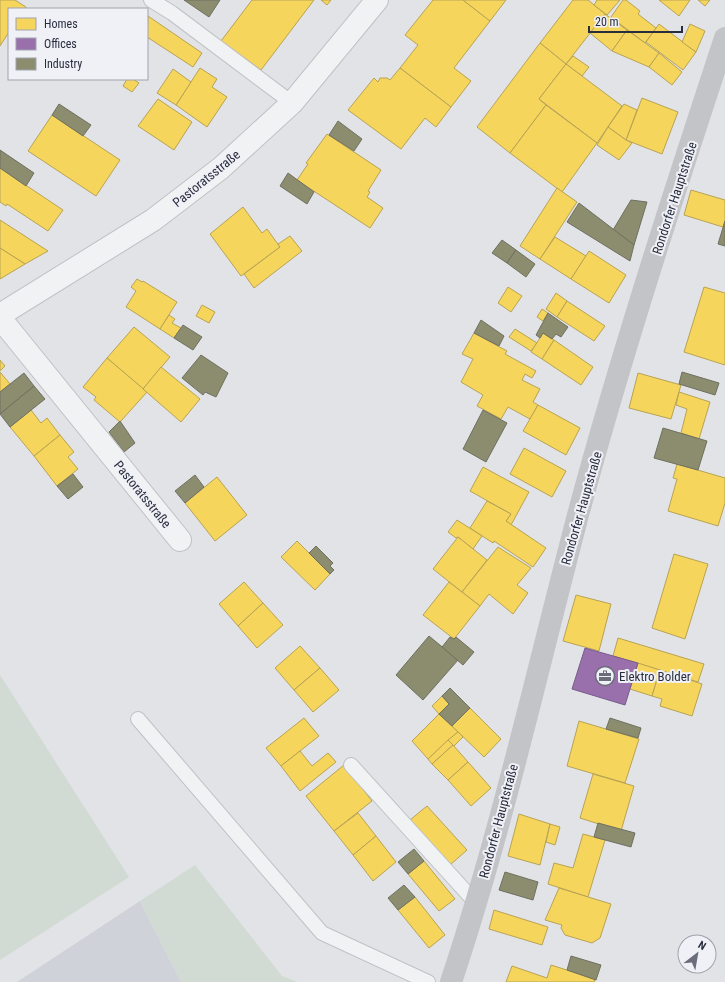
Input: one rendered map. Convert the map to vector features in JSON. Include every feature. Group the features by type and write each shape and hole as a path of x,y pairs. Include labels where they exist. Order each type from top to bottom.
{"street":[{"name":"Pastoratsstraße","path":"0,315 153,220 221,168 292,103 377,0"},
{"name":"Rondorfer Hauptstraße","path":"451,982 477,904 579,512 642,299 725,38"},
{"name":"Pastoratsstraße","path":"0,318 180,540"}],"lane":[{"path":"151,0 172,13 292,103"},
{"path":"138,719 322,933 428,982"},
{"path":"351,765 477,904"}],"shaded area":[{"path":"0,675 129,877 0,960"},
{"path":"195,865 282,976 298,982 181,982 140,901"},
{"path":"140,901 181,982 17,982"}],"building: Homes":[{"path":"0,0 15,0 26,7 8,8 8,34 0,46"},
{"path":"252,0 314,0 261,70 221,41"},
{"path":"321,0 331,0 327,5"},
{"path":"433,0 463,0 490,21 454,68 471,81 451,107 400,68 418,45 405,35"},
{"path":"463,0 506,0 490,21"},
{"path":"573,0 588,0 605,14 566,64 540,43"},
{"path":"597,0 620,0 607,15 594,5"},
{"path":"623,0 626,0 640,11 638,14 656,28 645,43 611,17"},
{"path":"659,0 690,0 679,16"},
{"path":"698,0 710,0 705,6"},
{"path":"605,14 627,30 612,51 590,33"},
{"path":"148,16 202,53 193,67 148,38"},
{"path":"659,24 696,52 683,70 646,42"},
{"path":"690,24 705,31 696,52 682,42"},
{"path":"627,30 659,53 649,67 612,51"},
{"path":"540,43 566,64 539,99 546,105 510,153 477,127"},
{"path":"659,53 682,72 672,85 649,67"},
{"path":"573,56 589,67 582,76 566,64"},
{"path":"566,64 622,106 597,143 539,99"},
{"path":"200,68 217,79 212,87 227,97 207,127 176,105"},
{"path":"400,68 451,107 436,127 425,118 401,149 348,110 374,78 378,82 380,78 387,78 390,80"},
{"path":"173,69 191,82 176,105 157,93"},
{"path":"126,80 134,80 139,83 132,92 123,86"},
{"path":"642,98 678,112 662,154 626,140"},
{"path":"158,99 192,122 174,150 138,126"},
{"path":"624,104 637,110 626,140 608,127"},
{"path":"546,105 597,143 562,192 510,153"},
{"path":"52,115 120,160 96,196 28,151"},
{"path":"608,127 632,143 619,160 597,145"},
{"path":"327,134 381,170 368,191 370,192 367,197 383,208 370,228 297,180 308,164 306,163"},
{"path":"0,168 63,210 48,231 7,204 6,206 0,202"},
{"path":"557,188 577,202 540,259 520,246"},
{"path":"691,190 725,200 725,221 723,227 684,215"},
{"path":"243,207 262,233 267,229 280,247 241,276 210,234"},
{"path":"0,220 48,251 25,264 0,248"},
{"path":"290,236 302,251 254,288 244,274 280,247 278,244"},
{"path":"555,237 586,256 571,279 540,259"},
{"path":"0,248 25,264 0,279"},
{"path":"589,251 626,275 609,303 571,279"},
{"path":"137,279 142,282 143,281 177,302 160,329 126,307 136,291 131,287"},
{"path":"508,287 522,296 511,312 498,303"},
{"path":"704,287 725,293 725,365 684,352"},
{"path":"556,293 567,301 557,317 546,309"},
{"path":"567,301 605,326 594,341 557,317"},
{"path":"202,305 215,312 209,323 196,316"},
{"path":"542,309 548,313 543,321 537,317"},
{"path":"169,315 175,319 172,323 181,328 174,338 160,329"},
{"path":"134,327 170,357 143,389 107,358"},
{"path":"515,329 537,343 531,351 509,337"},
{"path":"474,333 507,351 505,354 536,371 532,378 525,374 522,380 540,389 533,402 538,405 530,419 508,407 501,419 477,406 483,395 461,382 473,359 462,354"},
{"path":"543,333 554,340 542,359 531,352"},
{"path":"554,340 593,367 581,385 542,359"},
{"path":"107,358 147,392 120,422 94,400 96,397 83,387"},
{"path":"0,360 5,366 0,371"},
{"path":"161,367 200,399 181,422 143,389"},
{"path":"0,372 10,384 0,392"},
{"path":"638,373 681,385 671,419 629,408"},
{"path":"679,392 710,402 699,439 681,433 687,409 676,405"},
{"path":"538,405 580,428 566,455 523,431"},
{"path":"31,410 41,423 47,418 60,435 34,456 10,427"},
{"path":"60,435 74,452 68,457 78,469 57,486 34,456"},
{"path":"524,448 566,471 552,497 510,474"},
{"path":"677,464 725,478 725,503 718,526 668,511 677,479 673,478"},
{"path":"483,467 529,492 511,525 506,521 511,514 470,491"},
{"path":"217,477 247,515 215,541 185,503"},
{"path":"487,501 511,514 506,521 546,548 533,567 494,541 493,543 470,528"},
{"path":"457,520 482,536 473,549 458,537 456,538 448,532"},
{"path":"458,537 487,560 462,592 433,569"},
{"path":"297,541 330,574 315,590 281,557"},
{"path":"498,547 531,568 517,585 528,593 513,614 489,594 480,606 462,592"},
{"path":"674,554 708,564 685,639 652,628"},
{"path":"244,582 263,603 238,626 219,604"},
{"path":"449,582 480,606 454,639 423,615"},
{"path":"576,595 611,604 599,651 563,641"},
{"path":"263,603 283,625 257,648 238,626"},
{"path":"618,638 704,664 698,682 613,656"},
{"path":"300,646 320,668 294,690 275,668"},
{"path":"638,663 660,670 652,696 630,689"},
{"path":"320,668 339,690 313,712 294,690"},
{"path":"660,670 702,684 692,716 660,706 662,699 652,696"},
{"path":"442,696 449,704 439,714 432,706"},
{"path":"470,708 501,739 484,757 452,726"},
{"path":"439,714 458,732 428,759 412,741"},
{"path":"304,718 319,736 281,766 266,748"},
{"path":"579,721 639,739 625,783 567,766"},
{"path":"458,732 463,737 454,746 448,740"},
{"path":"448,740 453,745 432,764 428,759"},
{"path":"453,745 468,762 448,780 432,764"},
{"path":"300,751 312,766 328,753 336,762 300,791 281,766"},
{"path":"468,762 491,788 471,806 448,780"},
{"path":"344,765 372,801 334,831 306,796"},
{"path":"593,774 634,786 621,831 580,818"},
{"path":"427,806 467,850 450,865 410,820"},
{"path":"358,813 376,836 353,855 334,831"},
{"path":"519,814 550,824 540,865 508,856"},
{"path":"550,824 560,827 555,845 546,842"},
{"path":"583,834 605,840 588,897 548,884 554,863 573,868"},
{"path":"376,836 396,862 373,881 353,855"},
{"path":"424,861 455,899 439,911 408,874"},
{"path":"559,888 611,904 600,938 592,943 565,935 561,928 562,925 545,920"},
{"path":"415,897 445,935 429,948 398,910"},
{"path":"494,910 548,927 542,945 489,929"},
{"path":"551,965 595,979 594,982 506,982 512,966 547,978"}],"building: Offices":[{"name":"Elektro Bolder","path":"585,648 638,663 625,705 572,689"}],"building: Industry":[{"path":"184,0 220,0 209,17"},
{"path":"59,104 91,125 83,136 52,115"},
{"path":"338,121 362,139 354,151 329,135"},
{"path":"0,150 34,173 26,186 0,168"},
{"path":"288,173 314,192 307,204 280,186"},
{"path":"631,200 647,202 634,245 613,230"},
{"path":"579,203 634,245 630,261 567,222"},
{"path":"725,221 725,246 718,244"},
{"path":"502,240 516,250 507,263 492,253"},
{"path":"516,250 535,264 526,277 507,263"},
{"path":"548,313 568,327 561,337 556,334 552,339 543,333 540,338 536,335"},
{"path":"481,320 504,336 499,346 474,333"},
{"path":"183,325 202,337 193,350 174,338"},
{"path":"201,355 228,373 216,397 205,392 203,395 182,378"},
{"path":"682,372 719,383 715,395 679,384"},
{"path":"24,373 34,386 0,414 0,392"},
{"path":"34,386 45,399 10,427 0,414"},
{"path":"483,410 507,423 486,462 463,449"},
{"path":"120,421 135,443 124,452 109,432"},
{"path":"663,428 707,441 698,470 654,458"},
{"path":"73,474 83,487 68,499 57,486"},
{"path":"195,475 204,487 185,503 175,491"},
{"path":"316,546 333,563 330,566 334,570 330,574 309,553"},
{"path":"429,636 458,660 423,700 396,675"},
{"path":"450,637 454,639 456,637 474,652 463,665 442,647"},
{"path":"450,688 470,708 452,726 439,714 449,704 442,696"},
{"path":"610,718 641,728 638,738 606,729"},
{"path":"598,823 635,833 631,847 594,837"},
{"path":"414,849 424,861 408,874 398,862"},
{"path":"505,872 538,882 533,900 499,890"},
{"path":"404,885 415,897 398,910 388,898"},
{"path":"571,956 601,965 596,980 567,970"}],"place":[{"name":"Elektro Bolder","path":"605,676"}]}
